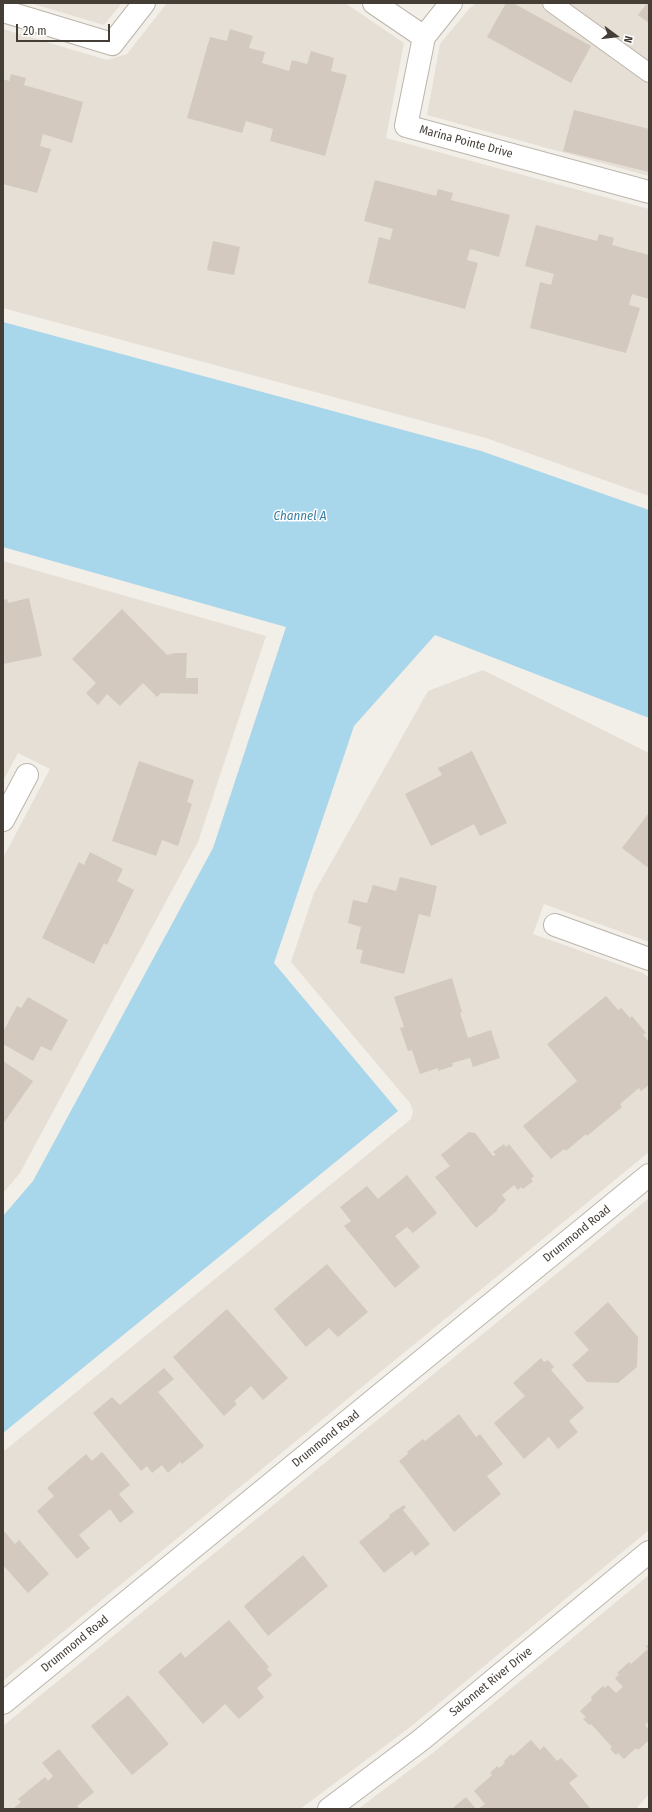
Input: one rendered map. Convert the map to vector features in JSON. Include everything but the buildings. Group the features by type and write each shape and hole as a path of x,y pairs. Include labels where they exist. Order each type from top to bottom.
{"street":[{"path":"3,12 112,44 144,3"},
{"path":"374,3 424,37 451,3"},
{"name":"Marina Pointe Drive","path":"424,37 406,126 649,192"},
{"path":"3,820 27,775"},
{"path":"555,925 649,959"},
{"name":"Drummond Road","path":"3,1704 649,1175"},
{"name":"Sakonnet River Drive","path":"329,1809 421,1740 649,1552"}],"lane":[{"path":"552,3 649,73"}],"shaded area":[{"path":"30,3 122,3 104,25"},
{"path":"167,3 345,3 404,43 386,138 649,209 649,496 486,438 3,308 3,29 107,60 127,54"},
{"path":"476,3 649,3 649,176 427,115 440,44 469,9"},
{"path":"3,561 266,636 198,842 20,1173 3,1193 3,858 50,769 18,753 3,781"},
{"path":"483,670 649,753 649,942 544,904 533,934 643,973 649,978 649,1152 3,1681 3,1452 411,1119 413,1111 410,1103 291,962 314,893 428,691"},
{"path":"649,1198 649,1530 409,1728 300,1809 3,1809 3,1726"},
{"path":"649,1575 649,1794 636,1809 358,1809 434,1752"}],"water":[{"name":"Channel A","path":"3,322 481,451 649,510 649,718 435,635 354,726 274,963 398,1111 3,1433 3,1216 33,1181 213,848 286,627 3,547"}]}
